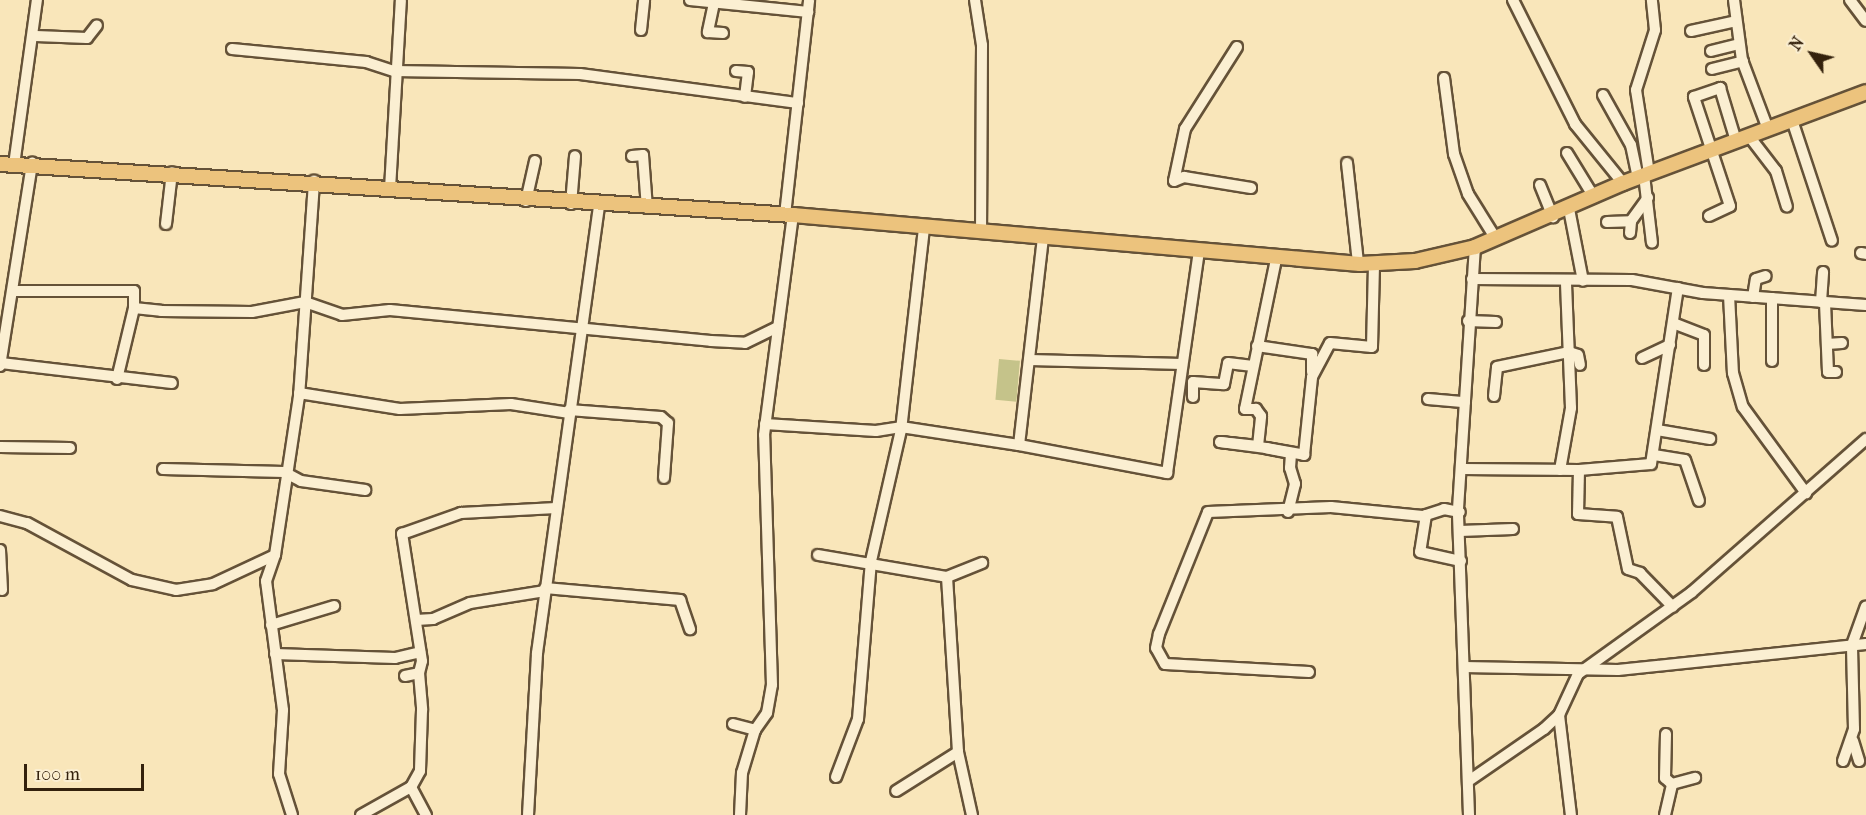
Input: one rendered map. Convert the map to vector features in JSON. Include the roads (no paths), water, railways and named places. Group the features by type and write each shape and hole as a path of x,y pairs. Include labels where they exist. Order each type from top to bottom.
{"main road":[{"path":"7,164 32,163 314,181 599,206 789,215 1276,259 1358,264 1415,261 1475,247 1553,217 1623,183 1866,92"}],"street":[{"path":"7,164 36,36 37,0"},
{"path":"390,189 394,71 401,0"},
{"path":"641,30 644,0"},
{"path":"690,0 808,12"},
{"path":"740,815 742,773 754,730 767,713 772,685 765,424 778,327 809,0"},
{"path":"975,0 982,45 981,232"},
{"path":"1513,0 1575,124 1623,183"},
{"path":"1652,0 1655,30 1636,90 1652,243"},
{"path":"1734,0 1743,61 1768,129"},
{"path":"714,3 708,32 723,33"},
{"path":"1858,4 1866,21"},
{"path":"1691,31 1736,21"},
{"path":"36,36 87,38 97,25"},
{"path":"1712,51 1739,44"},
{"path":"1237,47 1185,129 1174,181 1184,177 1251,188"},
{"path":"232,49 366,62 394,71 580,74 798,103"},
{"path":"1712,69 1743,61"},
{"path":"736,71 748,72 745,97"},
{"path":"1444,78 1454,154 1468,194 1496,239"},
{"path":"1709,216 1730,206 1694,96 1720,88 1736,141"},
{"path":"1603,95 1631,145 1644,175"},
{"path":"1792,120 1832,241"},
{"path":"1749,136 1776,171 1787,206"},
{"path":"1567,153 1594,197"},
{"path":"632,156 643,155 647,208"},
{"path":"571,204 576,156"},
{"path":"526,201 535,161"},
{"path":"32,163 14,291 0,365 172,383"},
{"path":"1347,163 1358,264"},
{"path":"166,224 172,172"},
{"path":"292,815 279,774 283,710 266,581 275,555 284,472 299,393 314,181"},
{"path":"1539,185 1553,217"},
{"path":"1630,233 1631,221 1648,198"},
{"path":"528,815 545,590 580,324 599,206"},
{"path":"1569,209 1583,281"},
{"path":"1607,222 1631,221"},
{"path":"837,777 858,719 871,561 901,427 924,227"},
{"path":"1019,445 1043,238"},
{"path":"1469,815 1470,780 1460,512 1468,321 1475,247"},
{"path":"765,424 876,431 901,427 1019,445 1167,473 1199,252"},
{"path":"1257,346 1312,354 1305,455 1220,442 1258,446 1261,416 1256,409 1245,409 1257,346 1276,259"},
{"path":"1312,377 1330,343 1372,347 1374,263"},
{"path":"1823,272 1828,372 1836,372"},
{"path":"1754,297 1756,279 1766,276"},
{"path":"1472,279 1583,281 1866,305"},
{"path":"1560,470 1571,408 1566,281"},
{"path":"1463,469 1579,470 1647,467 1654,455 1678,288"},
{"path":"14,291 134,291 134,308 117,379"},
{"path":"1729,295 1733,373 1743,407 1806,493"},
{"path":"1772,298 1772,362"},
{"path":"134,308 252,312 305,302 342,315 390,310 580,324 746,343 778,327"},
{"path":"1468,321 1496,322"},
{"path":"1673,323 1704,335 1704,365"},
{"path":"1827,344 1842,343"},
{"path":"1642,358 1670,345"},
{"path":"1494,396 1497,367 1569,352 1578,355 1580,365"},
{"path":"1030,360 1182,361 1194,358"},
{"path":"1193,397 1193,382 1224,384 1228,363 1253,366"},
{"path":"299,393 400,409 511,404 569,411 661,417 668,423 664,478"},
{"path":"1428,399 1466,402"},
{"path":"1658,430 1710,439"},
{"path":"1470,780 1559,715 1578,674 1673,607 1806,493 1843,454 1866,440"},
{"path":"0,447 70,448"},
{"path":"1266,448 1291,453 1295,484 1288,512"},
{"path":"1654,455 1685,460 1699,501"},
{"path":"163,469 284,472 302,481 364,490"},
{"path":"1579,470 1578,514 1617,517 1628,569 1640,573 1673,607"},
{"path":"1309,672 1165,664 1156,648 1208,512 1288,512 1331,507 1426,515 1443,509 1460,512"},
{"path":"361,815 411,788 420,771 422,743 420,652 402,534 460,513 556,508"},
{"path":"1426,515 1420,552 1461,561"},
{"path":"0,516 27,523 132,580 176,590 224,581 275,555"},
{"path":"1460,531 1513,529"},
{"path":"0,550 2,590"},
{"path":"818,555 871,561 946,578 982,562"},
{"path":"946,578 958,752 972,815"},
{"path":"416,620 433,619 470,603 545,590 680,600 690,629"},
{"path":"271,625 334,606"},
{"path":"1859,761 1853,741 1852,645 1866,606"},
{"path":"1464,667 1587,669 1788,656 1852,645 1866,645"},
{"path":"275,654 395,658 420,652"},
{"path":"405,676 419,673"},
{"path":"1559,715 1571,815"},
{"path":"733,724 754,730"},
{"path":"1666,734 1665,778 1672,784"},
{"path":"1843,761 1853,741"},
{"path":"896,791 958,752"},
{"path":"1672,784 1695,778"},
{"path":"1665,815 1672,784"},
{"path":"411,788 426,815"}]}
